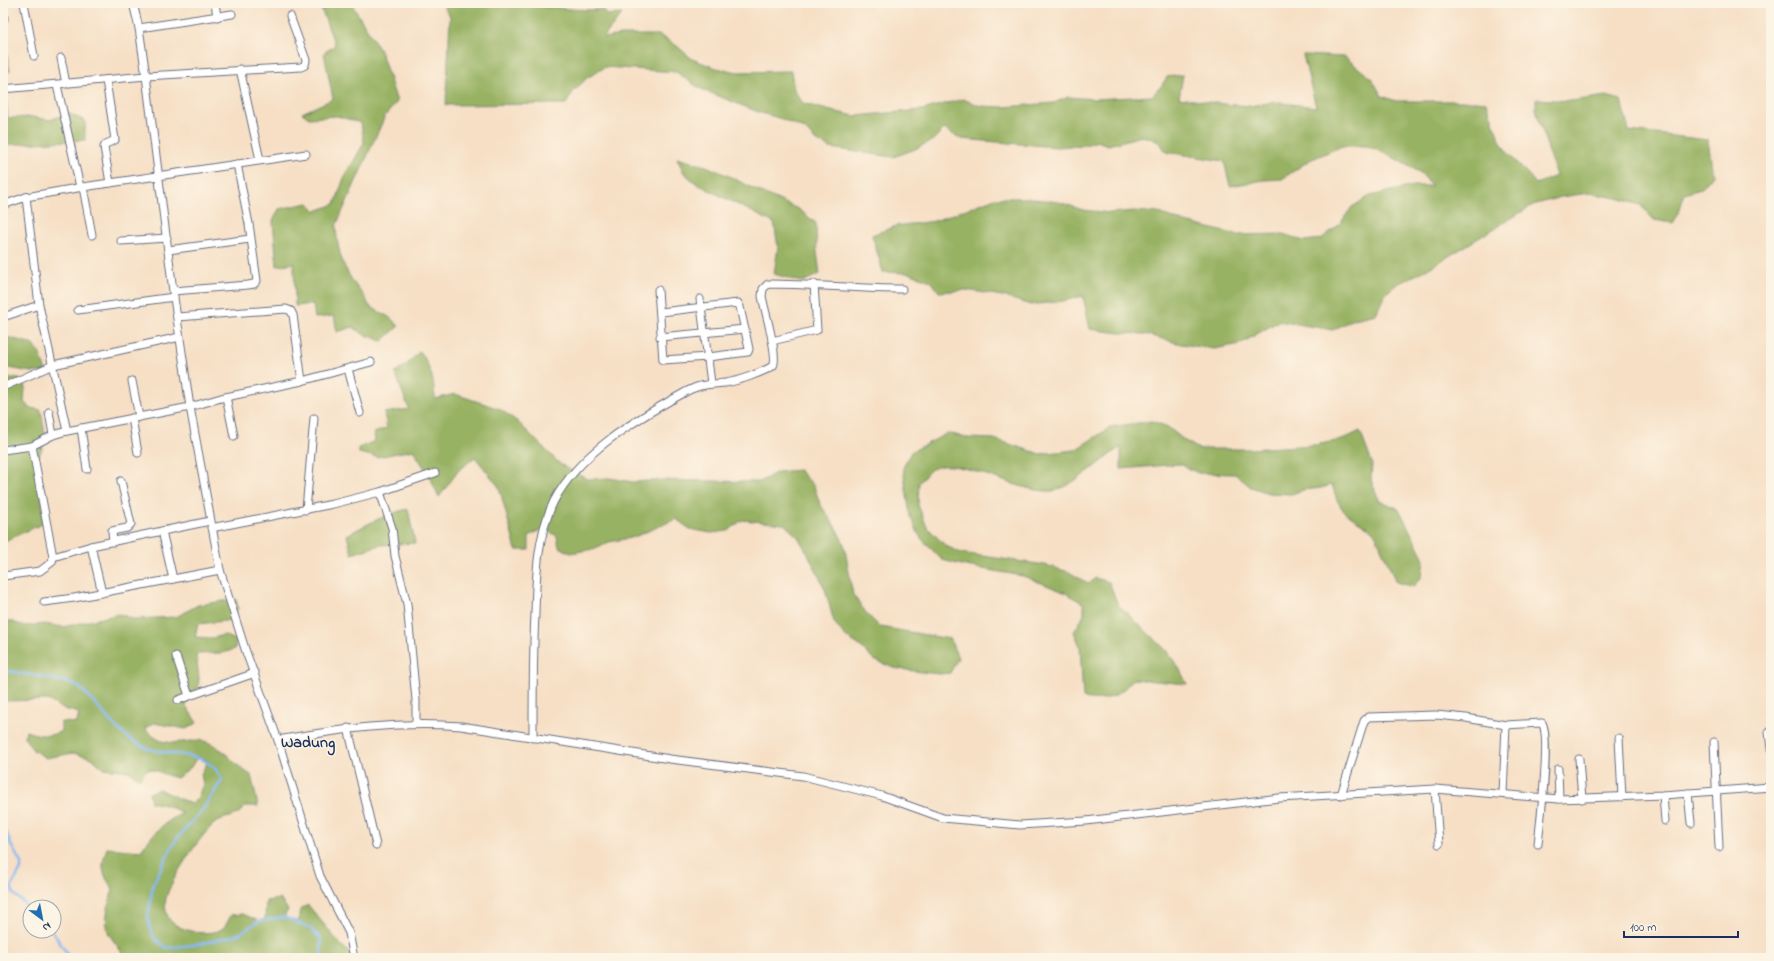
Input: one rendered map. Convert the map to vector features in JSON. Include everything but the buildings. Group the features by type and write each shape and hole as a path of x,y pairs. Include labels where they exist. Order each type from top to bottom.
{"street":[{"path":"24,3 34,56"},
{"path":"132,3 139,28 146,76 160,175 173,294 190,407 220,570 278,740 320,876 349,933 354,958"},
{"path":"215,3 217,17"},
{"path":"139,28 232,14"},
{"path":"3,89 240,69 290,68 305,65 306,60 290,16"},
{"path":"61,58 66,84"},
{"path":"240,69 260,160"},
{"path":"106,80 115,140 106,144 104,147 110,183"},
{"path":"57,85 92,235"},
{"path":"3,204 26,197 82,187 306,154"},
{"path":"78,310 173,294 254,284 257,281 257,275 237,164"},
{"path":"26,197 39,306 67,431"},
{"path":"121,241 167,238"},
{"path":"168,250 250,239"},
{"path":"533,738 536,572 546,519 554,500 581,464 604,442 697,386 711,383 725,383 773,366 775,360 762,296 764,286 768,284 814,284 850,288 902,289"},
{"path":"772,341 817,330 814,284"},
{"path":"658,290 661,312 660,337 663,360 708,357 748,352 749,349 745,329 738,303 701,309 661,312"},
{"path":"700,299 711,383"},
{"path":"3,317 39,306"},
{"path":"177,317 286,309 291,311 293,315 302,381"},
{"path":"660,337 745,329"},
{"path":"3,387 53,366 180,337"},
{"path":"3,450 32,446 53,435 67,431 190,407 226,397 302,381 371,362"},
{"path":"348,369 360,413"},
{"path":"132,381 138,453"},
{"path":"226,397 234,436"},
{"path":"49,412 53,435"},
{"path":"306,510 314,418"},
{"path":"81,428 87,469"},
{"path":"3,576 40,571 51,564 53,558 32,446"},
{"path":"53,558 91,546 162,531 306,510 380,492 435,472"},
{"path":"113,542 112,532 127,528 131,524 121,481"},
{"path":"380,492 392,528 395,556 407,604 416,700 416,724"},
{"path":"162,531 173,579"},
{"path":"91,546 102,592"},
{"path":"44,602 220,570"},
{"path":"176,656 189,696"},
{"path":"178,700 255,673"},
{"path":"1341,795 1364,721 1368,717 1436,715 1466,718 1506,725 1542,723 1545,739 1543,797 1538,844"},
{"path":"278,740 348,728 399,724 462,726 533,738 698,761 725,767 803,776 834,782 882,796 943,818 1020,825 1086,821 1279,798 1435,790 1543,797 1559,800 1716,792 1771,787"},
{"path":"1503,794 1506,725"},
{"path":"348,728 376,845"},
{"path":"1770,732 1771,750"},
{"path":"1619,738 1622,797"},
{"path":"1714,742 1719,847"},
{"path":"1579,759 1582,799"},
{"path":"1558,769 1559,800"},
{"path":"1435,790 1439,844"},
{"path":"1688,793 1691,823"},
{"path":"1663,795 1664,821"}],"green space":[{"path":"509,2 572,9 604,9 605,15 622,14 603,38 621,35 659,35 677,46 692,59 716,68 738,72 791,71 794,90 803,103 855,116 922,110 963,99 980,106 1004,107 1054,103 1068,97 1095,99 1152,96 1167,77 1183,75 1179,98 1251,106 1273,102 1316,107 1303,55 1345,57 1372,79 1382,96 1396,101 1486,102 1497,133 1505,149 1536,184 1556,176 1536,109 1536,99 1572,101 1606,96 1621,100 1629,131 1708,140 1713,175 1701,189 1684,194 1680,210 1672,223 1654,220 1641,205 1617,198 1589,193 1561,197 1533,205 1426,270 1397,284 1385,294 1376,314 1354,319 1333,330 1279,321 1240,344 1214,349 1181,344 1144,334 1119,333 1090,329 1083,296 1063,301 1030,305 1003,296 966,290 939,292 931,281 908,273 883,272 872,235 896,226 935,221 995,198 1027,198 1059,202 1083,210 1110,213 1134,211 1159,213 1181,221 1237,235 1283,234 1304,241 1321,239 1339,225 1352,207 1370,196 1413,186 1432,186 1421,173 1368,146 1342,146 1310,160 1282,179 1264,180 1230,186 1224,161 1166,152 1159,141 1142,136 1108,145 1097,141 1085,145 1057,147 961,139 944,129 933,140 913,150 893,157 830,148 814,139 805,129 701,89 676,72 605,67 587,78 573,92 566,104 446,105 450,16 441,3"},
{"path":"319,3 351,3 381,52 397,102 385,116 336,226 340,254 352,280 369,306 389,317 399,326 382,341 363,334 353,327 337,332 334,316 315,318 313,304 295,306 294,263 277,266 273,221 279,209 308,203 316,211 335,204 344,178 364,143 361,123 337,116 309,118 302,113 333,99 324,53 335,45"},
{"path":"3,36 10,71 3,76"},
{"path":"5,88 8,118 32,117 50,120 68,113 85,121 85,140 3,145 3,89"},
{"path":"677,158 706,166 729,176 798,209 816,223 817,252 820,274 802,282 774,274 778,247 774,223 697,184 684,173"},
{"path":"3,336 27,342 36,348 43,361 46,372 32,372 3,367"},
{"path":"420,351 431,374 435,399 455,394 500,409 518,422 560,464 587,479 609,478 633,482 662,480 760,482 777,472 799,470 814,486 820,504 836,528 844,544 853,595 867,614 880,627 950,639 958,658 950,673 939,674 894,668 874,660 860,646 845,636 834,622 825,589 808,554 798,537 784,524 742,520 728,531 711,533 690,529 676,519 634,537 609,542 593,549 571,553 559,547 557,536 544,528 529,536 529,550 516,550 499,487 475,457 459,470 439,497 429,475 413,450 377,457 359,453 358,448 375,441 374,433 387,428 384,413 409,409 395,373 405,366"},
{"path":"3,377 19,378 25,387 24,402 30,408 41,410 46,440 38,458 44,523 3,542"},
{"path":"1152,421 1168,427 1185,441 1199,449 1249,449 1314,445 1342,440 1360,431 1372,463 1371,480 1379,500 1399,509 1424,559 1422,576 1413,587 1396,582 1375,534 1369,528 1345,513 1337,500 1332,485 1303,490 1292,494 1268,493 1251,487 1235,474 1198,473 1180,464 1121,469 1121,447 1078,479 1068,485 1052,491 1023,487 958,467 945,466 932,469 919,483 918,505 927,527 946,546 961,553 1045,565 1069,572 1089,584 1095,578 1109,582 1118,605 1165,649 1179,668 1187,684 1133,679 1122,691 1111,697 1105,699 1083,698 1080,646 1074,632 1084,615 1084,604 1064,592 1023,576 966,566 942,560 920,537 910,516 903,468 911,452 948,433 968,438 994,439 1040,454 1075,450 1111,427"},
{"path":"408,509 415,543 380,545 352,554 347,535 369,523"},
{"path":"236,599 238,608 232,620 198,624 195,637 212,638 224,635 236,640 235,649 223,653 196,654 199,678 198,689 190,695 186,706 197,723 186,729 154,723 145,728 150,734 161,741 171,743 202,741 219,748 238,766 251,775 258,806 245,806 234,816 218,821 201,838 179,870 169,890 165,901 167,915 173,923 184,929 205,933 218,931 224,927 231,915 243,914 259,921 265,919 266,901 280,899 288,910 284,917 298,922 300,910 308,905 341,945 352,955 351,958 124,958 107,930 107,912 113,890 106,879 103,870 103,860 107,848 141,851 159,829 176,816 183,813 168,806 151,802 149,793 159,789 191,804 198,797 203,784 201,774 208,761 197,757 191,767 177,778 147,769 139,779 129,771 103,768 92,758 73,753 46,758 33,750 24,737 26,731 35,734 53,735 61,731 61,722 77,723 79,713 61,708 48,700 3,701 3,619 25,626 44,624 63,627 119,614 133,619 176,617 198,605"}],"waterway":[{"path":"3,670 67,682 75,685 88,696 118,729 135,742 155,751 199,758 216,770 222,780 204,808 175,841 153,884 148,917 150,929 156,940 167,948 200,944 237,935 259,921 284,917 310,928 321,939 321,958"},
{"path":"3,822 11,845 21,863 21,869 11,887 14,894 22,902"},
{"path":"57,939 70,958"}],"district":[{"name":"Wadung","path":"308,743"}]}
